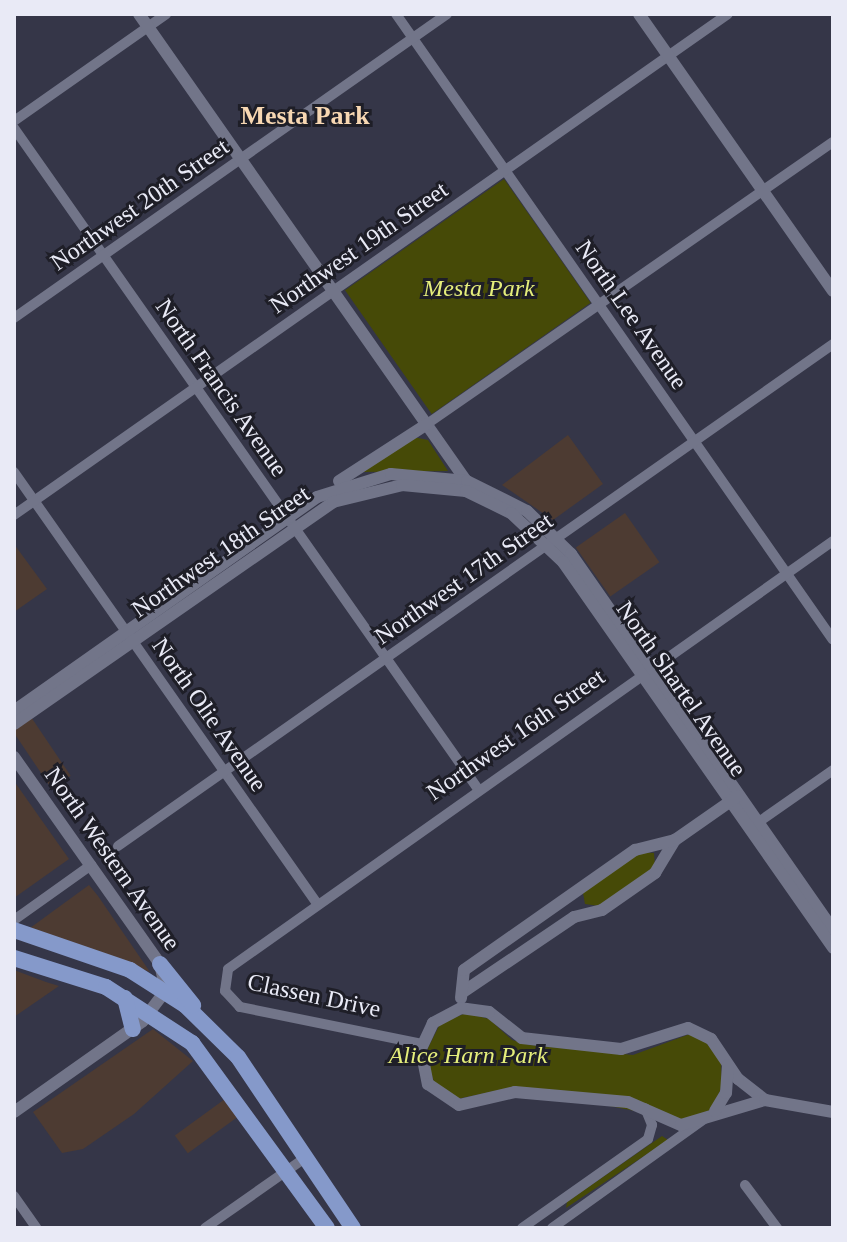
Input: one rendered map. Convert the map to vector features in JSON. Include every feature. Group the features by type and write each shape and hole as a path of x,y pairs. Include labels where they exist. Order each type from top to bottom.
{"main road":[{"path":"14,930 111,962 166,990 205,1023 238,1057 353,1228"},
{"path":"14,958 125,998 150,1012 206,1057 327,1228"},
{"path":"160,964 205,1023"},
{"path":"125,998 133,1029"}],"street":[{"name":"North Shartel Avenue","path":"139,14 476,495 511,513 552,541"},
{"path":"14,121 166,14"},
{"name":"North Lee Avenue","path":"396,14 833,640"},
{"name":"Northwest 20th Street","path":"14,318 447,14"},
{"path":"639,14 833,291"},
{"name":"Northwest 19th Street","path":"14,515 728,14"},
{"name":"North Francis Avenue","path":"14,128 478,789"},
{"path":"317,497 833,142"},
{"name":"Northwest 17th Street","path":"118,846 833,344"},
{"name":"North Olie Avenue","path":"14,472 316,902"},
{"name":"Northwest 18th Street","path":"14,711 129,636 291,522 317,497 376,476 417,474 467,481"},
{"name":"North Shartel Avenue","path":"467,481 507,499 552,541 833,929"},
{"name":"Northwest 18th Street","path":"291,522 333,502 380,487 426,485 476,495"},
{"name":"Northwest 16th Street","path":"228,969 316,902 833,541"},
{"name":"Northwest 18th Street","path":"14,724 129,636"},
{"name":"North Western Avenue","path":"14,757 160,964 166,990"},
{"path":"755,824 833,770"},
{"path":"461,1008 464,970 635,850 675,840 736,797"},
{"name":"North Shartel Avenue","path":"755,824 833,948"},
{"path":"463,992 585,913 602,910 655,873 675,840"},
{"path":"14,920 91,865"},
{"path":"572,894 585,913"},
{"name":"Classen Drive","path":"228,969 225,991 240,1007 422,1044"},
{"path":"14,1112 133,1029 166,990"},
{"path":"765,1100 728,1065 711,1039 688,1028 621,1049 522,1038 489,1012 461,1008 433,1023 422,1044 428,1084 459,1105 515,1092 645,1108 676,1125 765,1100 833,1112"},
{"path":"552,1228 708,1117 726,1093 728,1065"},
{"path":"522,1228 648,1139 652,1125 645,1108"},
{"path":"205,1228 305,1158"},
{"path":"745,1185 777,1228"},
{"path":"14,1196 36,1228"},
{"path":"557,1203 567,1217"}],"shaded area":[{"path":"568,435 603,484 553,520 502,485"},
{"path":"625,513 659,562 610,597 576,547"},
{"path":"14,544 47,589 14,612"},
{"path":"31,717 71,776 52,789 14,733 14,728"},
{"path":"14,781 69,859 14,898"},
{"path":"89,885 98,896 150,972 30,928"},
{"path":"14,970 46,982 59,986 14,1017"},
{"path":"153,1029 193,1061 134,1114 83,1149 62,1153 33,1112"},
{"path":"225,1099 238,1117 188,1153 175,1135"}],"green space":[{"name":"Mesta Park","path":"504,179 591,303 432,414 345,290"},
{"path":"413,437 428,440 448,471 363,472"},
{"path":"640,852 654,853 655,867 599,906 585,904 583,893"},
{"name":"Alice Harn Park","path":"466,1013 489,1019 512,1040 530,1045 633,1055 690,1034 706,1042 721,1062 722,1087 711,1110 681,1120 513,1087 457,1099 434,1082 425,1054 440,1024"},
{"path":"662,1136 668,1140 566,1208 567,1202"}],"district":[{"name":"Mesta Park","path":"305,116"}]}
